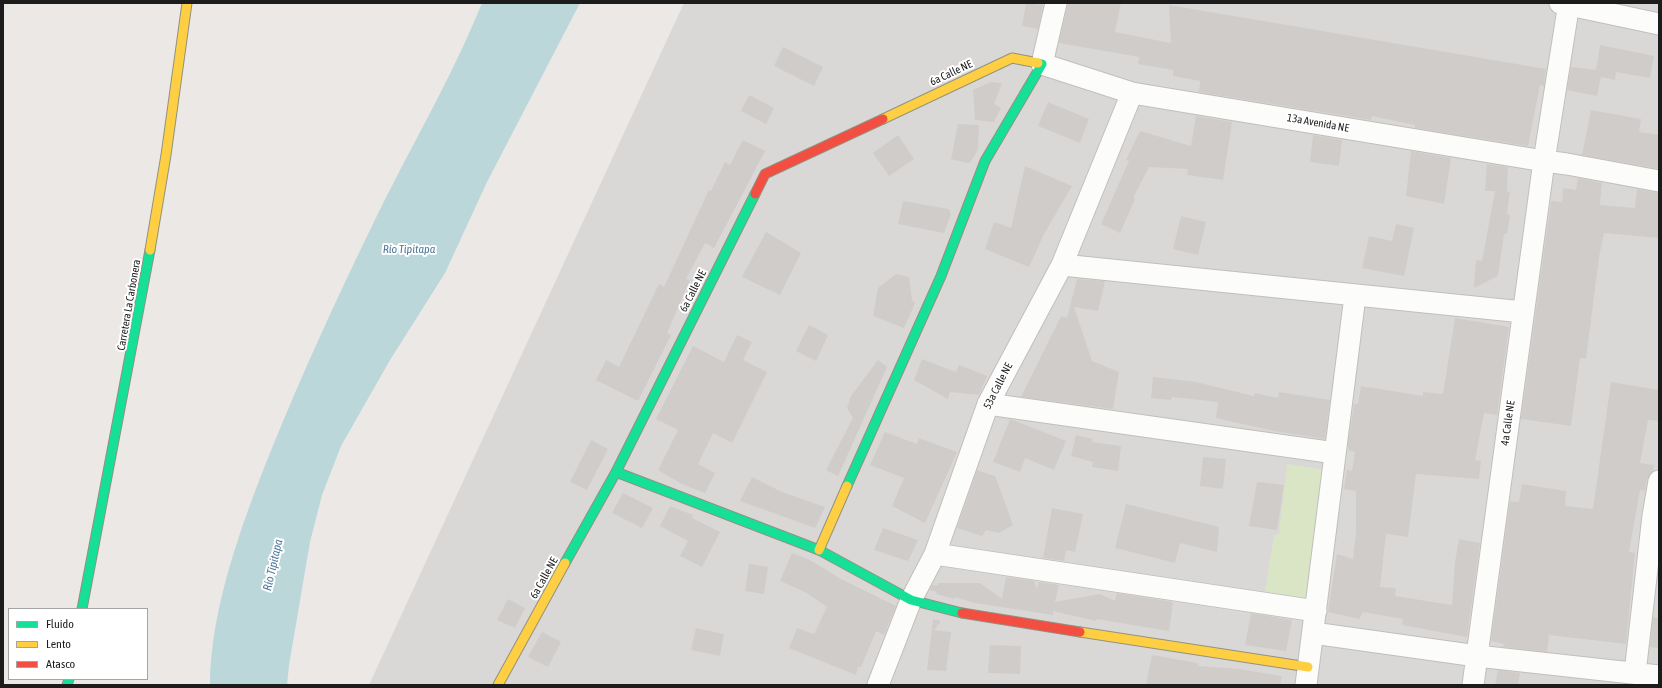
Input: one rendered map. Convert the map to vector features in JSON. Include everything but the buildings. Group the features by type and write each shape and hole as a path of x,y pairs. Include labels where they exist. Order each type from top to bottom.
{"street":[{"name":"Carretera La Carbonera","path":"82,608 134,344 174,107 187,3"},
{"path":"819,550 941,276 985,161 1042,64 1056,3"},
{"path":"1566,4 1659,24"},
{"name":"4a Calle NE","path":"1473,685 1566,4"},
{"name":"6a Calle NE","path":"498,685 616,472 765,174 1012,58 1042,64"},
{"name":"13a Avenida NE","path":"1042,64 1132,93 1567,164 1659,181"},
{"name":"53a Calle NE","path":"878,685 911,600 935,554 988,404 1062,265 1132,93"},
{"path":"1062,265 1523,312"},
{"path":"616,472 819,550 911,600 954,612 1307,676 1355,296"},
{"path":"988,404 1335,453"},
{"path":"1635,673 1656,517 1659,481"},
{"path":"935,554 1316,611"},
{"path":"1313,633 1477,656 1659,676"}],"shaded area":[{"path":"684,3 1659,3 1659,685 369,685"}],"green space":[{"path":"1287,464 1326,470 1309,600 1265,591 1274,535 1279,534"}],"water":[{"name":"Río Tipitapa","path":"482,3 580,3 487,182 445,273 390,360 341,446 322,495 310,542 289,665 287,685 210,685 211,656 215,627 222,597 239,537 270,453 306,367 345,282 386,198 457,60"}],"traffic: fast":[{"path":"847,486 941,276 985,161 1042,64 1038,63"},
{"path":"565,563 616,472 755,194"},
{"path":"82,608 150,250"},
{"path":"616,472 819,550 911,600 962,613"},
{"path":"67,685 69,680"}],"traffic: slow":[{"path":"150,250 166,155 187,3"},
{"path":"883,119 1012,58 1038,63"},
{"path":"819,550 847,486"},
{"path":"498,685 565,563"},
{"path":"1080,632 1308,667"}],"traffic: jam":[{"path":"755,194 765,174 883,119"},
{"path":"962,613 1080,632"}]}
